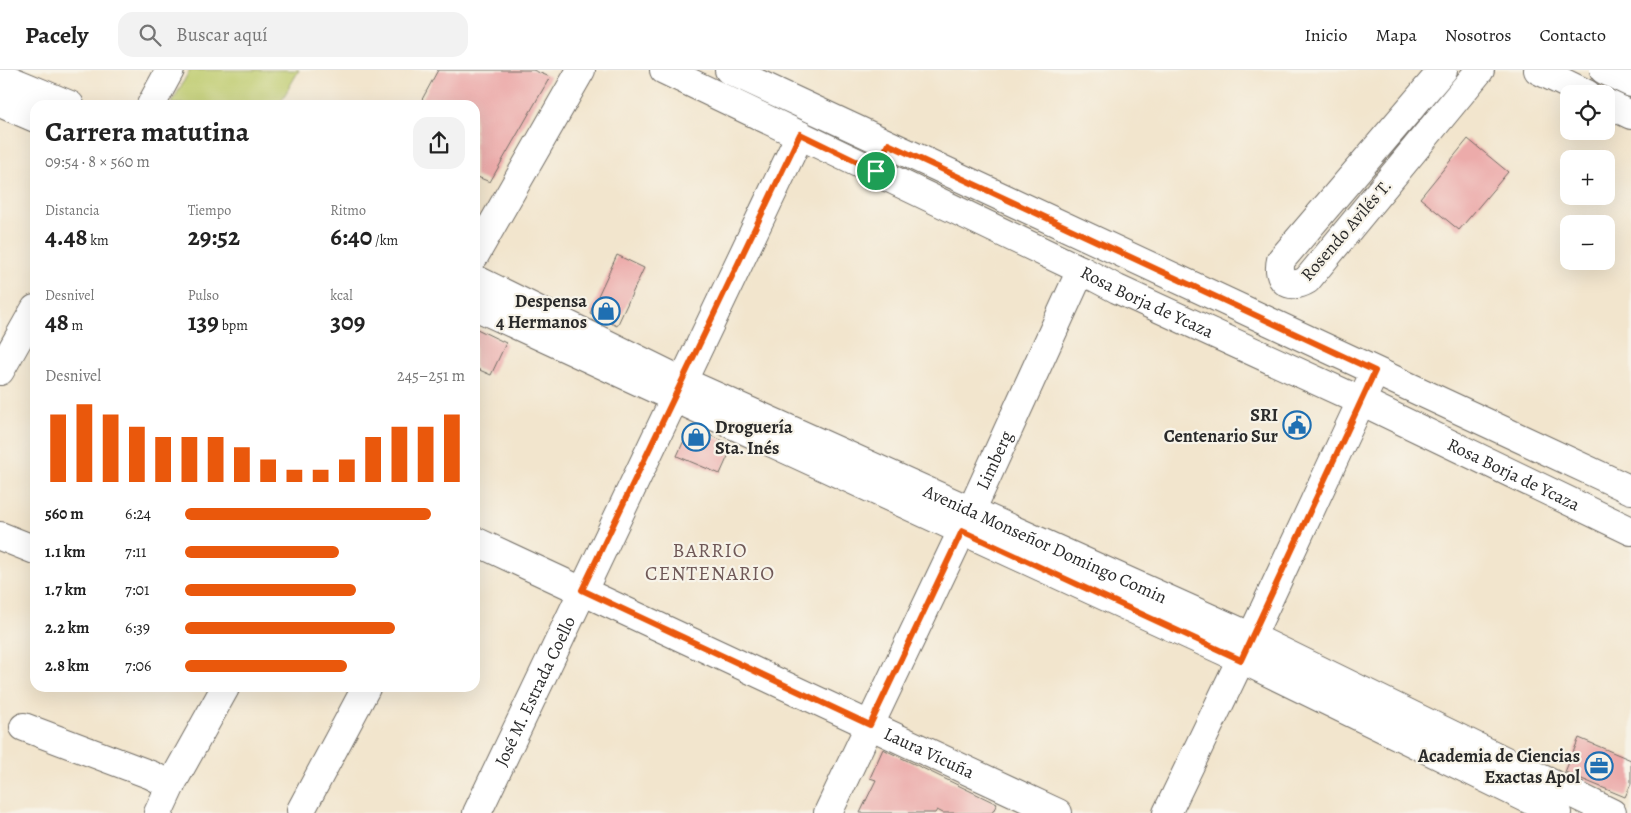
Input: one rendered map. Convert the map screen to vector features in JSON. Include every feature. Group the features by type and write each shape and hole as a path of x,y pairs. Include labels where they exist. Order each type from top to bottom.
{"street":[{"path":"154,100 170,70"},
{"path":"480,246 581,70"},
{"name":"Rosa Borja de Ycaza","path":"664,70 800,134 1117,289 1361,402 1631,531"},
{"name":"Rosa Borja de Ycaza","path":"729,70 1631,490"},
{"name":"Rosendo Avilés T.","path":"1443,70 1282,260 1279,269 1282,278 1290,284 1299,285 1307,280 1480,70"},
{"path":"1538,70 1569,85"},
{"path":"1604,70 1631,83"},
{"path":"5,86 53,100"},
{"path":"5,86 30,113"},
{"path":"1615,107 1631,115"},
{"name":"José M. Estrada Coello","path":"477,813 800,134"},
{"path":"876,171 888,144"},
{"path":"1117,289 1132,257"},
{"name":"Limberg","path":"828,813 967,521 1081,270"},
{"name":"Avenida Monseñor Domingo Comin","path":"480,282 677,390"},
{"name":"Avenida Monseñor Domingo Comin","path":"480,308 677,390 1612,813"},
{"path":"0,371 30,318"},
{"path":"1167,813 1375,371"},
{"path":"0,536 30,548"},
{"name":"Laura Vicuña","path":"480,543 1058,813"},
{"name":"Avenida Monseñor Domingo Comin","path":"1246,648 1557,813"},
{"path":"158,813 171,785 223,692"},
{"path":"301,810 364,692"},
{"path":"24,727 151,775 171,785"}],"green space":[{"path":"190,70 299,70 282,100 173,100"}],"building":[{"path":"438,70 533,70 550,77 490,182 480,178 480,100 422,100"},
{"path":"1468,139 1508,172 1459,230 1420,198"},
{"path":"617,255 644,268 617,326 590,313"},
{"path":"480,330 506,343 491,375 480,370"},
{"path":"690,427 733,445 720,474 677,456"},
{"name":"Academia de Ciencias Exactas Apol","path":"1579,738 1631,760 1631,784 1625,797 1565,772"},
{"path":"883,749 997,804 992,813 943,813 937,810 935,813 860,813 876,780 870,778"}],"place":[{"name":"Despensa 4 Hermanos","path":"606,311"},
{"name":"SRI Centenario Sur","path":"1297,425"},
{"name":"Droguería Sta. Inés","path":"696,437"},
{"name":"Academia de Ciencias Exactas Apol","path":"1599,766"}],"district":[{"name":"BARRIO CENTENARIO","path":"710,562"}],"route":[{"path":"800,134 876,171 888,144 1375,371 1241,660 962,531 870,725 582,590 800,134"}]}
